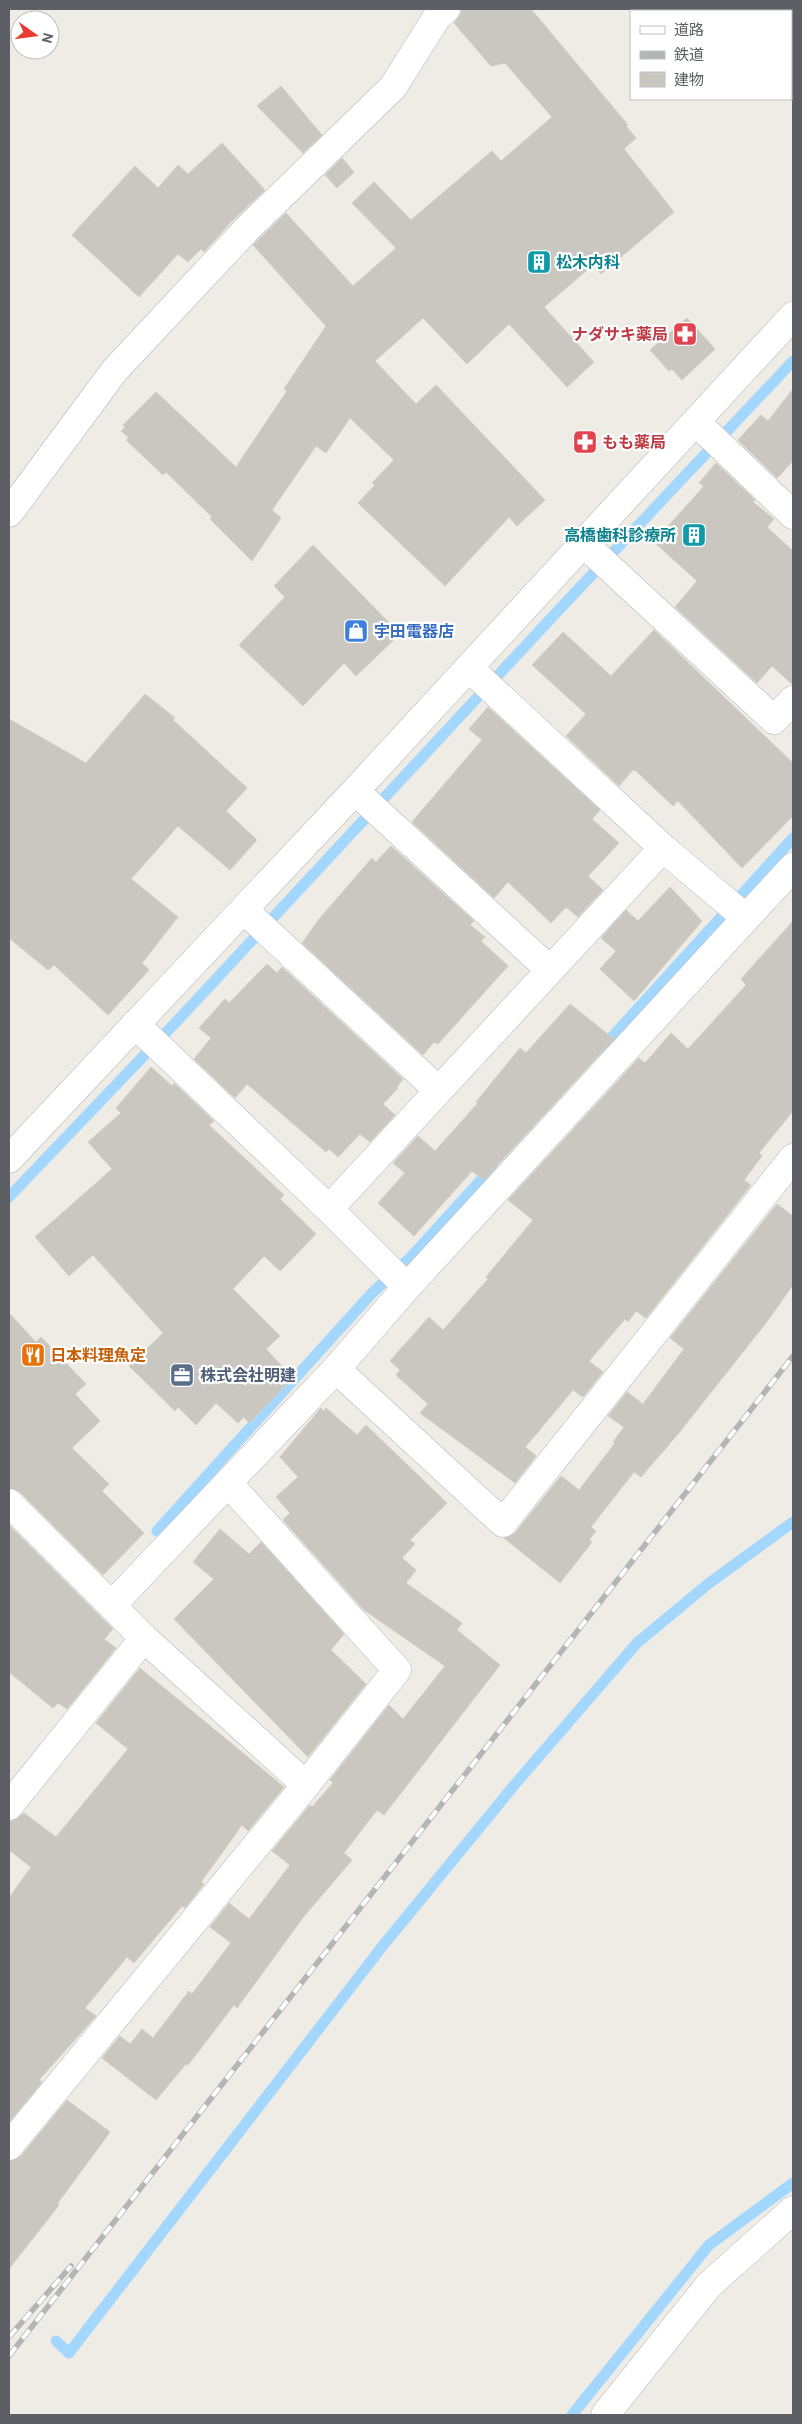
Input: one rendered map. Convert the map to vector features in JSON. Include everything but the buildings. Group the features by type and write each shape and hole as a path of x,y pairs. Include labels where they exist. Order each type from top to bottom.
{"street":[{"path":"9,513 115,370 248,228 393,86 436,18 446,9"},
{"path":"9,1159 149,1038 257,923 361,796 483,680 599,557 702,428 789,330"},
{"path":"702,428 793,515"},
{"path":"599,557 774,720 793,700"},
{"path":"483,680 663,848 735,908"},
{"path":"361,796 550,970"},
{"path":"330,1209 663,848"},
{"path":"112,1605 229,1484 336,1369 397,1277 735,908 793,867"},
{"path":"257,923 438,1090"},
{"path":"149,1038 330,1209 397,1277"},
{"path":"336,1369 503,1523 793,1158"},
{"path":"9,2146 306,1785 397,1670 229,1484"},
{"path":"9,1504 144,1638 306,1785"},
{"path":"9,1806 144,1638"},
{"path":"604,2415 710,2285 793,2210"}],"waterway":[{"path":"9,1197 178,1020 793,361"},
{"path":"603,1047 793,838"},
{"path":"157,1531 372,1293 411,1257 492,1168"},
{"path":"56,2341 69,2353 381,1948 516,1783 637,1643 708,1584 793,1522"},
{"path":"572,2415 709,2245 793,2183"}],"railway":[{"path":"9,2356 793,1356"},
{"path":"9,2337 71,2266"}],"place":[{"name":"松木内科","path":"539,262"},
{"name":"ナダサキ薬局","path":"685,334"},
{"name":"もも薬局","path":"585,442"},
{"name":"高橋歯科診療所","path":"694,535"},
{"name":"宇田電器店","path":"356,631"},
{"name":"日本料理魚定","path":"33,1355"},
{"name":"株式会社明建","path":"182,1375"}]}
